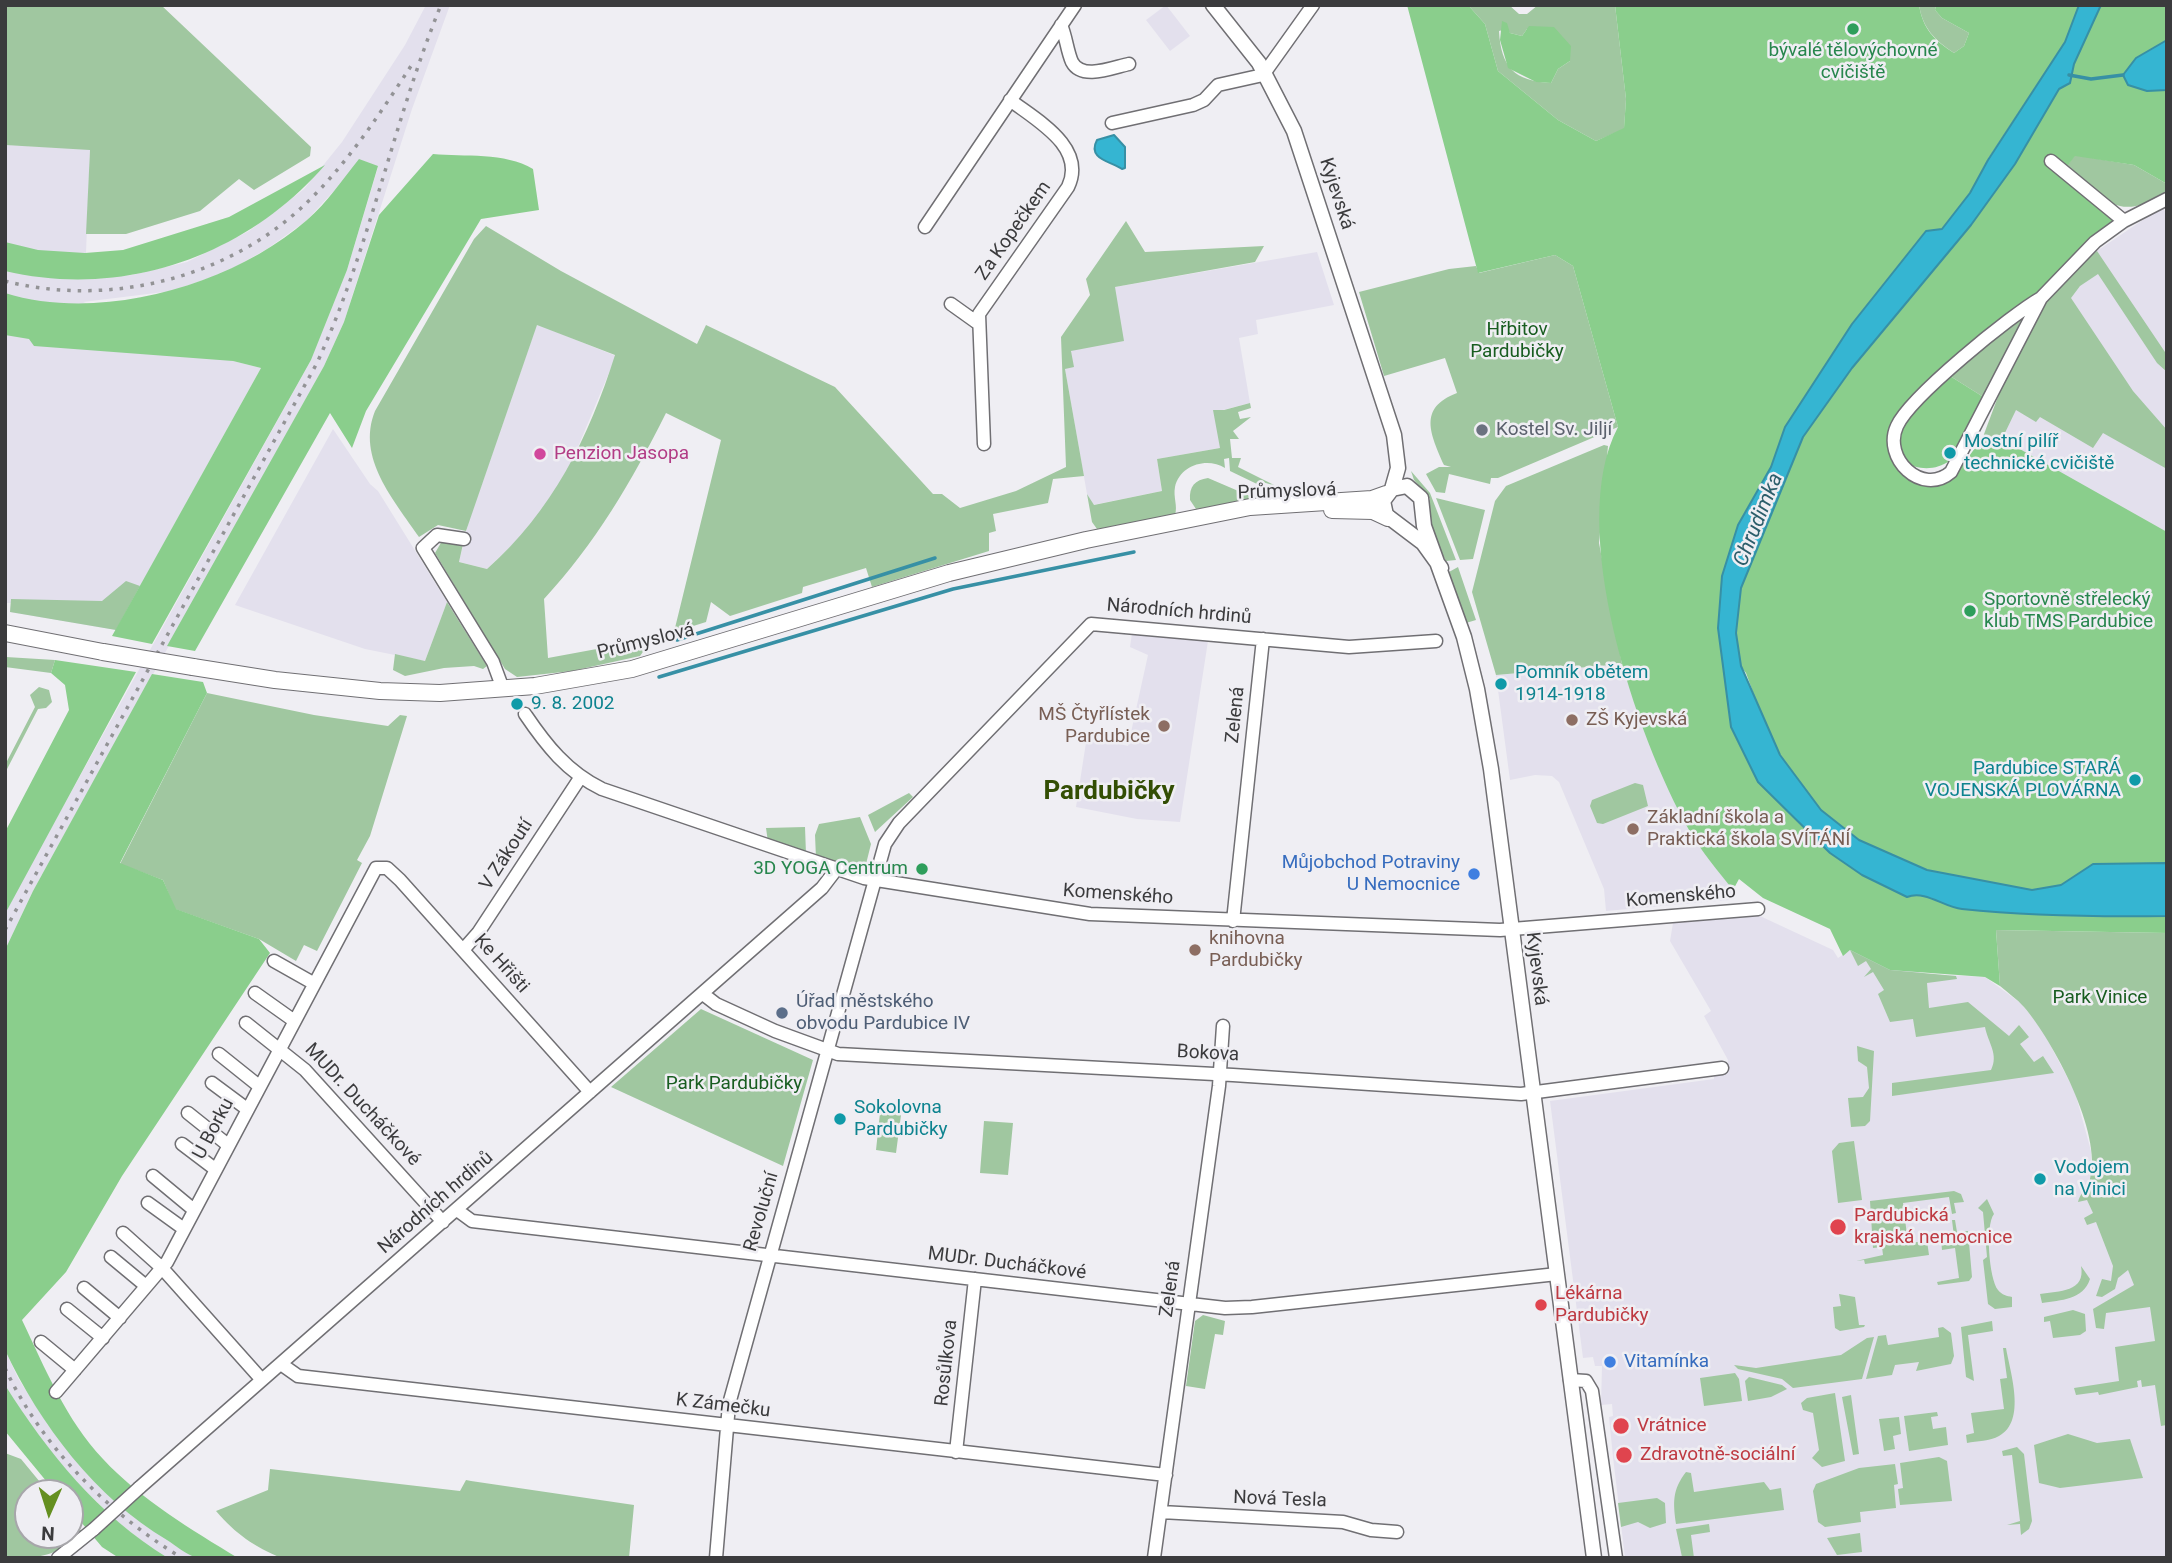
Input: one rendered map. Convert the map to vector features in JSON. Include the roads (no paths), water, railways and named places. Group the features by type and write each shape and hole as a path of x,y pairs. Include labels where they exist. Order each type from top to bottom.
{"main road":[{"name":"Průmyslová","path":"5,633 103,652 296,683 380,691 503,690 632,669 949,573 1086,540 1250,507 1372,499 1389,491"},
{"name":"Průmyslová","path":"1186,521 1306,510 1373,511 1392,521"},
{"name":"Průmyslová","path":"5,643 103,652"}],"street":[{"path":"925,227 1075,5"},
{"name":"Kyjevská","path":"1213,5 1265,74 1300,148 1410,482 1417,492"},
{"path":"1112,123 1192,105 1204,100 1218,85 1265,74 1313,5"},
{"path":"1061,25 1072,61 1079,69 1091,72 1129,64"},
{"name":"Za Kopečkem","path":"984,444 979,314 1072,178 1070,160 1062,141 1010,100"},
{"path":"2052,161 2124,222"},
{"path":"2041,298 1951,472 1944,477 1930,479 1908,471 1896,455 1894,440 1897,426 1906,413 1997,329 2041,298 2074,261 2124,222 2167,199"},
{"path":"951,304 979,324"},
{"name":"Kyjevská","path":"1387,412 1398,459 1397,479 1389,491"},
{"path":"1407,486 1417,492 1422,507 1411,523 1392,521 1383,505 1389,491 1407,486"},
{"name":"Kyjevská","path":"1422,507 1424,526 1441,568 1477,689 1512,930 1573,1415 1594,1558"},
{"name":"Kyjevská","path":"1392,521 1423,543 1441,568"},
{"path":"464,538 436,535 423,548 493,662 503,690"},
{"name":"Národních hrdinů","path":"875,881 884,844 907,812 1091,624 1349,647 1436,641"},
{"name":"Zelená","path":"1233,921 1263,639"},
{"name":"Komenského","path":"525,714 550,750 580,778 617,796 835,871 875,881 1090,914 1512,930 1758,909"},
{"name":"V Zákoutí","path":"463,950 478,933 580,778"},
{"name":"Ke Hřišti","path":"380,866 393,873 590,1092"},
{"name":"U Borku","path":"56,1392 162,1268 364,886 380,866"},
{"name":"Národních hrdinů","path":"58,1558 703,994 822,888 835,871"},
{"name":"Revoluční","path":"716,1558 726,1425 770,1255 875,881"},
{"path":"274,961 313,984"},
{"path":"255,993 293,1020"},
{"name":"Bokova","path":"703,994 716,1004 827,1053 1533,1093 1722,1068"},
{"name":"MUDr. Ducháčkové","path":"246,1023 305,1070 443,1222"},
{"name":"Zelená","path":"1154,1558 1219,1074 1223,1026"},
{"path":"219,1054 259,1086"},
{"path":"212,1083 247,1109"},
{"path":"188,1113 228,1145"},
{"path":"182,1144 215,1169"},
{"path":"153,1177 194,1210"},
{"path":"148,1203 184,1229"},
{"name":"MUDr. Ducháčkové","path":"457,1210 472,1220 1189,1304 1252,1307 1557,1274"},
{"path":"123,1233 162,1268 262,1380"},
{"path":"111,1257 146,1286"},
{"name":"Rosůlkova","path":"956,1452 975,1279"},
{"path":"84,1287 120,1318"},
{"path":"67,1309 103,1338"},
{"path":"41,1342 75,1370"},
{"name":"K Zámečku","path":"281,1364 288,1372 298,1376 1166,1475"},
{"path":"1570,1380 1589,1383 1616,1558"},
{"path":"1573,1415 1595,1412"},
{"name":"Nová Tesla","path":"1161,1512 1343,1522 1371,1530 1397,1532"}],"water":[{"name":"Chrudimka","path":"2079,5 2101,5 2074,64 2070,83 2059,89 2015,164 1971,225 1852,368 1803,437 1741,588 1736,633 1741,666 1780,755 1821,810 1859,840 1927,870 2032,890 2061,885 2093,864 2167,863 2167,916 2064,916 1962,909 1928,897 1907,897 1862,875 1830,853 1758,782 1731,727 1718,628 1722,576 1738,525 1771,467 1785,427 1852,324 1926,231 1942,229 1970,193 1988,160 2065,42"},
{"path":"2167,40 2167,90 2147,91 2128,85 2123,75 2136,58"},
{"path":"1114,135 1125,147 1125,168 1122,169 1101,159 1095,151 1097,140"}],"waterway":[{"path":"2069,75 2091,79 2123,75"},
{"path":"659,677 953,589 1134,552"},
{"path":"677,640 935,558"}],"railway":[{"path":"5,930 317,363 352,275 409,94 441,5"},
{"path":"5,281 43,288 83,291 122,288 199,270 235,254 269,234 300,209 331,177 360,141 411,66"},
{"path":"5,1368 38,1425 80,1476 128,1520 182,1558"}],"place":[{"name":"bývalé tělovýchovné cvičiště","path":"1853,29"},
{"name":"Kostel Sv. Jiljí","path":"1482,430"},
{"name":"Mostní pilíř technické cvičiště","path":"1950,453"},
{"name":"Penzion Jasopa","path":"540,454"},
{"name":"Sportovně střelecký klub TMS Pardubice","path":"1970,611"},
{"name":"Pomník obětem 1914-1918","path":"1501,684"},
{"name":"9. 8. 2002","path":"517,704"},
{"name":"ZŠ Kyjevská","path":"1572,720"},
{"name":"MŠ Čtyřlístek Pardubice","path":"1164,726"},
{"name":"Pardubice STARÁ VOJENSKÁ PLOVÁRNA","path":"2135,780"},
{"name":"Základní škola a Praktická škola SVÍTÁNÍ","path":"1633,829"},
{"name":"3D YOGA Centrum","path":"922,869"},
{"name":"Můjobchod Potraviny U Nemocnice","path":"1474,874"},
{"name":"knihovna Pardubičky","path":"1195,950"},
{"name":"Úřad městského obvodu Pardubice IV","path":"782,1013"},
{"name":"Sokolovna Pardubičky","path":"840,1119"},
{"name":"Vodojem na Vinici","path":"2040,1179"},
{"name":"Pardubická krajská nemocnice","path":"1838,1227"},
{"name":"Lékárna Pardubičky","path":"1541,1305"},
{"name":"Vitamínka","path":"1610,1362"},
{"name":"Vrátnice","path":"1621,1426"},
{"name":"Zdravotně-sociální","path":"1624,1455"}],"district":[{"name":"Pardubičky","path":"1109,792"}],"park label":[{"name":"Hřbitov Pardubičky","path":"1517,341"},
{"name":"Park Vinice","path":"2100,998"},
{"name":"Park Pardubičky","path":"734,1084"}]}
